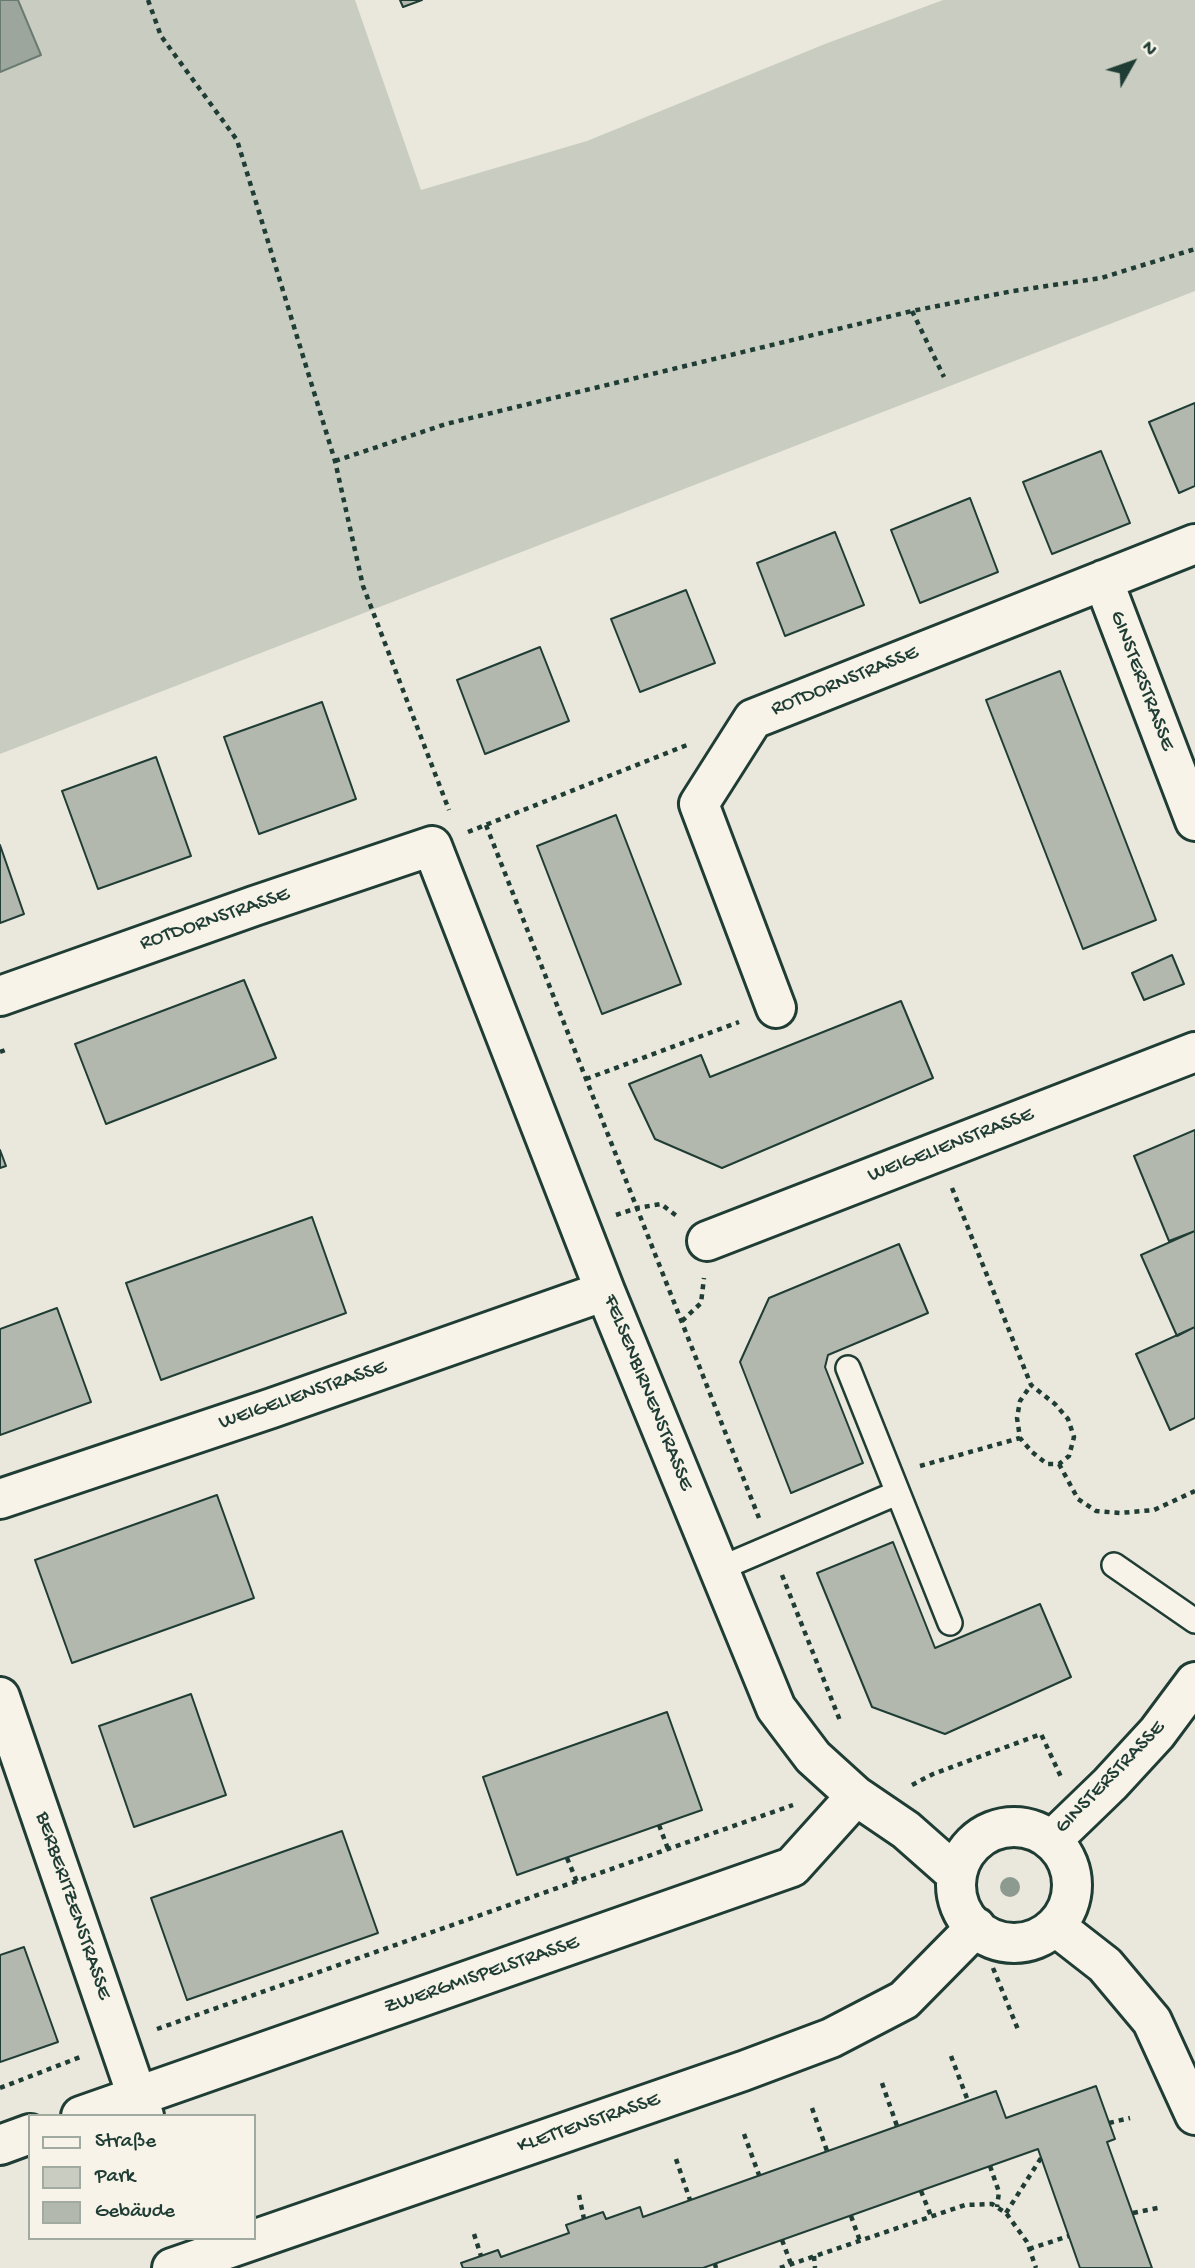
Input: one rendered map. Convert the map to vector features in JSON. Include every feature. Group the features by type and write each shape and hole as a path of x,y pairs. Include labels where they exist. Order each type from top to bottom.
{"street":[{"name":"ROTDORNSTRASSE","path":"776,1009 699,804 753,719 1195,544"},
{"name":"GINSTERSTRASSE","path":"1103,580 1195,821"},
{"name":"ROTDORNSTRASSE","path":"0,996 445,841"},
{"name":"FELSENBIRNENSTRASSE","path":"445,841 605,1291 776,1708 813,1757 856,1795 906,1830 957,1875"},
{"name":"WEIGELIENSTRASSE","path":"708,1241 1195,1052"},
{"name":"WEIGELIENSTRASSE","path":"0,1499 272,1408 605,1291"},
{"name":"GINSTERSTRASSE","path":"1065,1827 1157,1733 1195,1682"},
{"name":"BERBERITZENSTRASSE","path":"0,1698 141,2106"},
{"name":"ZWERGMISPELSTRASSE","path":"93,2114 141,2106 792,1867 856,1795"},
{"path":"1065,1827 1064,1855 1074,1892 1067,1910 1055,1926 1041,1937 1012,1943 986,1936 963,1913 957,1895 957,1875 962,1859 972,1845 985,1834 997,1829 1065,1827"},
{"path":"1055,1926 1105,1965 1152,2021 1195,2115"},
{"name":"KLETTENSTRASSE","path":"256,2235 743,2071 831,2038 904,2000 976,1927"},
{"path":"0,2145 28,2135"},
{"name":"KLETTENSTRASSE","path":"188,2258 241,2240"}],"lane":[{"path":"848,1368 950,1623"},
{"path":"719,1569 771,1546 894,1483"},
{"path":"1114,1565 1195,1621"}],"path":[{"path":"148,0 161,36 237,140 335,461 363,586 445,841 690,744"},
{"path":"335,461 446,424 912,311 1013,291 1101,278 1195,249"},
{"path":"912,311 944,377"},
{"path":"486,825 842,1727"},
{"path":"586,1079 776,1009"},
{"path":"0,1052 8,1049"},
{"path":"937,1152 1031,1385 1055,1404 1068,1419 1074,1437 1069,1456 1059,1464 1047,1464 1031,1452 1020,1438 1018,1409 1031,1385"},
{"path":"894,1483 1020,1438"},
{"path":"1059,1464 1078,1499 1096,1511 1119,1513 1154,1510 1195,1491"},
{"path":"0,2088 120,2042 800,1803 856,1795 933,1774 1041,1734 1065,1827"},
{"path":"659,1825 668,1849"},
{"path":"567,1858 577,1882"},
{"path":"976,1927 1019,2032"},
{"path":"951,2056 968,2101"},
{"path":"882,2082 897,2126"},
{"path":"812,2108 827,2151"},
{"path":"1109,2123 1130,2118"},
{"path":"744,2134 759,2175"},
{"path":"1006,2213 1041,2158"},
{"path":"676,2159 690,2200"},
{"path":"990,2166 999,2192 996,2207"},
{"path":"921,2190 931,2216"},
{"path":"579,2195 584,2219"},
{"path":"780,2268 965,2205 992,2204 1006,2213 1027,2242 1036,2268"},
{"path":"1133,2213 1162,2207"},
{"path":"851,2216 860,2241"},
{"path":"474,2234 481,2256"},
{"path":"1029,2249 1069,2236"},
{"path":"782,2240 791,2264"},
{"path":"814,2256 815,2268"}],"green space":[{"path":"0,0 355,0 421,190 587,141 825,44 943,0 1195,0 1195,291 0,754"}],"shaded area":[{"path":"0,0 18,0 41,55 0,72"}],"building":[{"path":"400,0 422,0 403,7"},
{"path":"1195,403 1195,486 1179,493 1149,422"},
{"path":"1101,451 1130,523 1052,554 1023,482"},
{"path":"970,498 998,572 920,603 891,530"},
{"path":"835,532 864,605 785,636 757,563"},
{"path":"686,590 715,663 640,692 611,619"},
{"path":"540,647 569,721 485,754 457,680"},
{"path":"1060,671 1156,920 1083,949 986,700"},
{"path":"322,702 356,799 259,834 224,737"},
{"path":"156,757 191,856 98,889 62,791"},
{"path":"616,815 681,984 602,1014 537,846"},
{"path":"0,845 24,914 0,923"},
{"path":"1172,955 1184,984 1144,1000 1132,973"},
{"path":"244,980 276,1058 106,1124 75,1044"},
{"path":"901,1001 933,1078 722,1168 655,1139 629,1084 701,1055 710,1077"},
{"path":"1195,1130 1195,1231 1169,1241 1134,1156"},
{"path":"0,1150 6,1166 0,1168"},
{"path":"312,1217 346,1313 161,1380 126,1283"},
{"path":"1195,1231 1195,1327 1177,1336 1141,1255"},
{"path":"899,1244 928,1313 828,1355 825,1367 863,1463 791,1493 740,1362 769,1298"},
{"path":"57,1308 91,1402 0,1435 0,1329"},
{"path":"1195,1327 1195,1418 1170,1430 1136,1354"},
{"path":"217,1495 254,1598 72,1663 35,1560"},
{"path":"893,1542 935,1648 1040,1604 1071,1677 945,1734 872,1707 817,1573"},
{"path":"191,1694 226,1795 134,1827 99,1726"},
{"path":"667,1712 702,1810 517,1875 483,1777"},
{"path":"342,1831 378,1933 187,2000 151,1898"},
{"path":"24,1947 58,2042 0,2062 0,1955"},
{"path":"1096,2086 1115,2139 1107,2142 1152,2268 1080,2268 1038,2149 703,2268 463,2268 461,2263 498,2250 501,2257 569,2233 566,2225 603,2212 606,2219 640,2207 643,2217 996,2091 1006,2118"}]}
